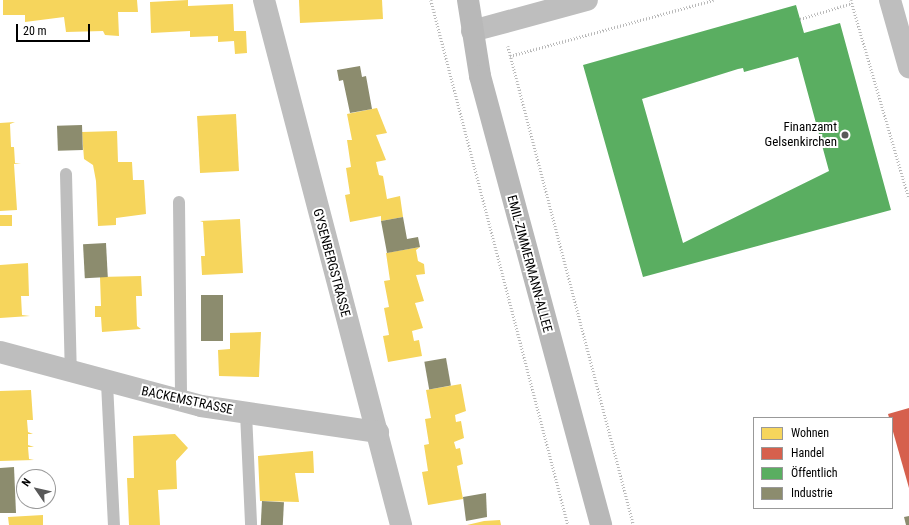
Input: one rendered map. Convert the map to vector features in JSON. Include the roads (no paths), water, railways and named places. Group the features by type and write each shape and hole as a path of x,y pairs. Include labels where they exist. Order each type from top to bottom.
{"main road":[{"name":"EMIL-ZIMMERMANN-ALLEE","path":"468,0 480,76 548,337 602,525"}],"street":[{"name":"GYSENBERGSTRASSE","path":"264,0 286,73 312,195 378,432 401,525"},
{"path":"472,31 587,0"},
{"path":"890,0 909,67"},
{"name":"BACKEMSTRASSE","path":"0,352 71,374 181,401 246,413 378,432"}],"lane":[{"path":"66,174 71,374"},
{"path":"180,202 181,401"},
{"path":"107,383 114,525"},
{"path":"246,413 251,525"}],"place":[{"name":"Finanzamt Gelsenkirchen","path":"845,135"}]}
